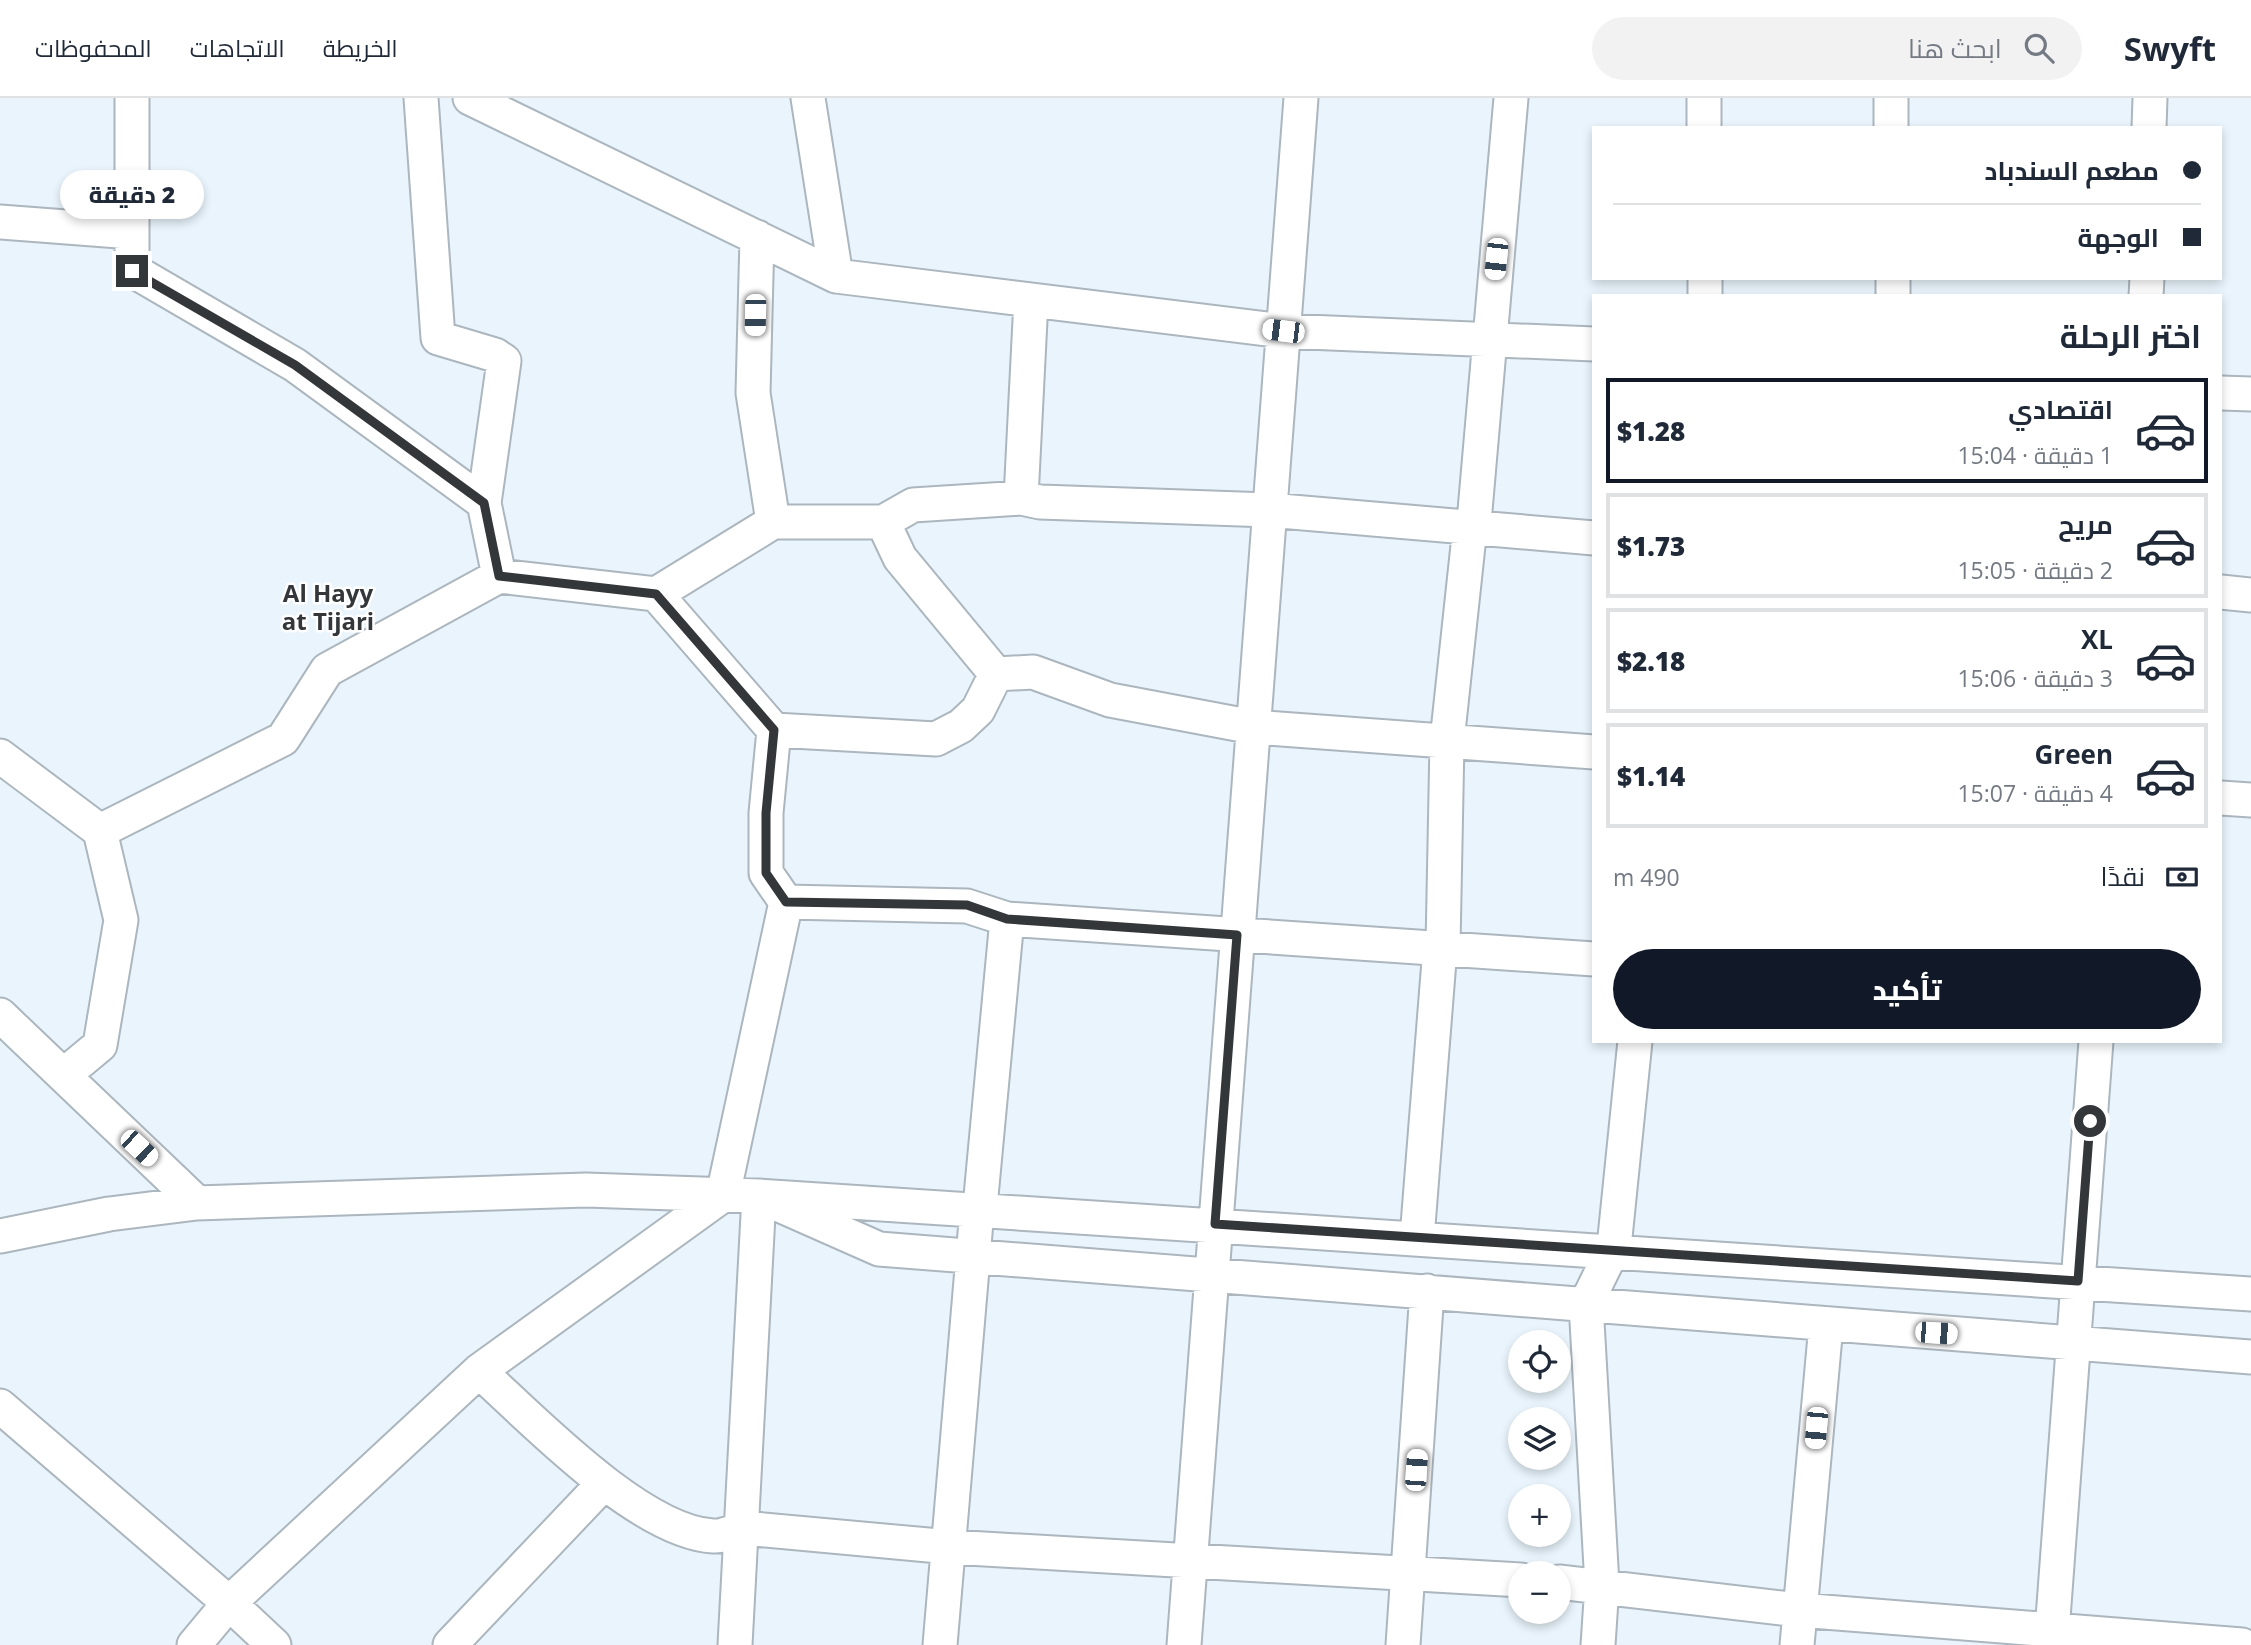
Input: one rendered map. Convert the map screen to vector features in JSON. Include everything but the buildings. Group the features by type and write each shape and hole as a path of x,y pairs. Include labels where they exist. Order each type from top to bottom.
{"street":[{"path":"132,98 132,271 295,365 484,503"},
{"path":"421,98 438,338 495,355 504,361 484,503 499,576"},
{"path":"470,98 836,276 1283,331 1592,344"},
{"path":"808,98 836,276"},
{"path":"1184,1645 1301,98"},
{"path":"1417,1238 1440,948 1443,946 1447,741 1470,527 1474,522 1511,98"},
{"path":"1704,98 1704,126"},
{"path":"1891,98 1891,126"},
{"path":"2150,98 2150,126"},
{"path":"0,222 132,232"},
{"path":"757,237 753,393 773,522"},
{"path":"1021,498 1031,300"},
{"path":"2222,393 2251,394"},
{"path":"100,831 283,739 327,670 499,576 656,594 773,522 883,522 913,505 1021,498 1040,502 1269,510 1592,538"},
{"path":"883,522 900,558 996,674"},
{"path":"2222,592 2251,595"},
{"path":"656,594 774,730 936,739 961,726 978,710 996,674"},
{"path":"996,674 1032,672 1110,701 1252,727 1592,752"},
{"path":"194,1645 229,1603 479,1371 723,1195 786,902 766,873 766,813 774,730"},
{"path":"0,756 100,831 121,920 100,1045 64,1076"},
{"path":"2222,798 2251,800"},
{"path":"786,902 967,905 1007,919 1592,958"},
{"path":"940,1645 976,1210 980,1207 1007,919"},
{"path":"0,1015 197,1203"},
{"path":"1598,1645 1602,1585 1586,1304 1614,1247 1635,1043"},
{"path":"2051,1637 2096,1043"},
{"path":"0,1236 109,1214 197,1203 586,1190 759,1196 1215,1224 2251,1294"},
{"path":"759,1196 879,1249 974,1258 1211,1273 1826,1325 2251,1357"},
{"path":"735,1645 744,1528 759,1196"},
{"path":"1403,1645 1427,1291"},
{"path":"1797,1645 1826,1325"},
{"path":"479,1371 603,1484 680,1530 716,1537 744,1528 950,1547 1190,1563 1508,1579"},
{"path":"0,1406 274,1645"},
{"path":"450,1645 603,1484"},
{"path":"1571,1583 2051,1637 2242,1645"}],"district":[{"name":"Al Hayy at Tijari","path":"328,608"}],"route":[{"path":"132,271 295,365 484,503 499,576 656,594 774,730 766,813 766,873 786,902 967,905 1007,919 1237,935 1215,1224 2078,1281 2090,1121"}]}
